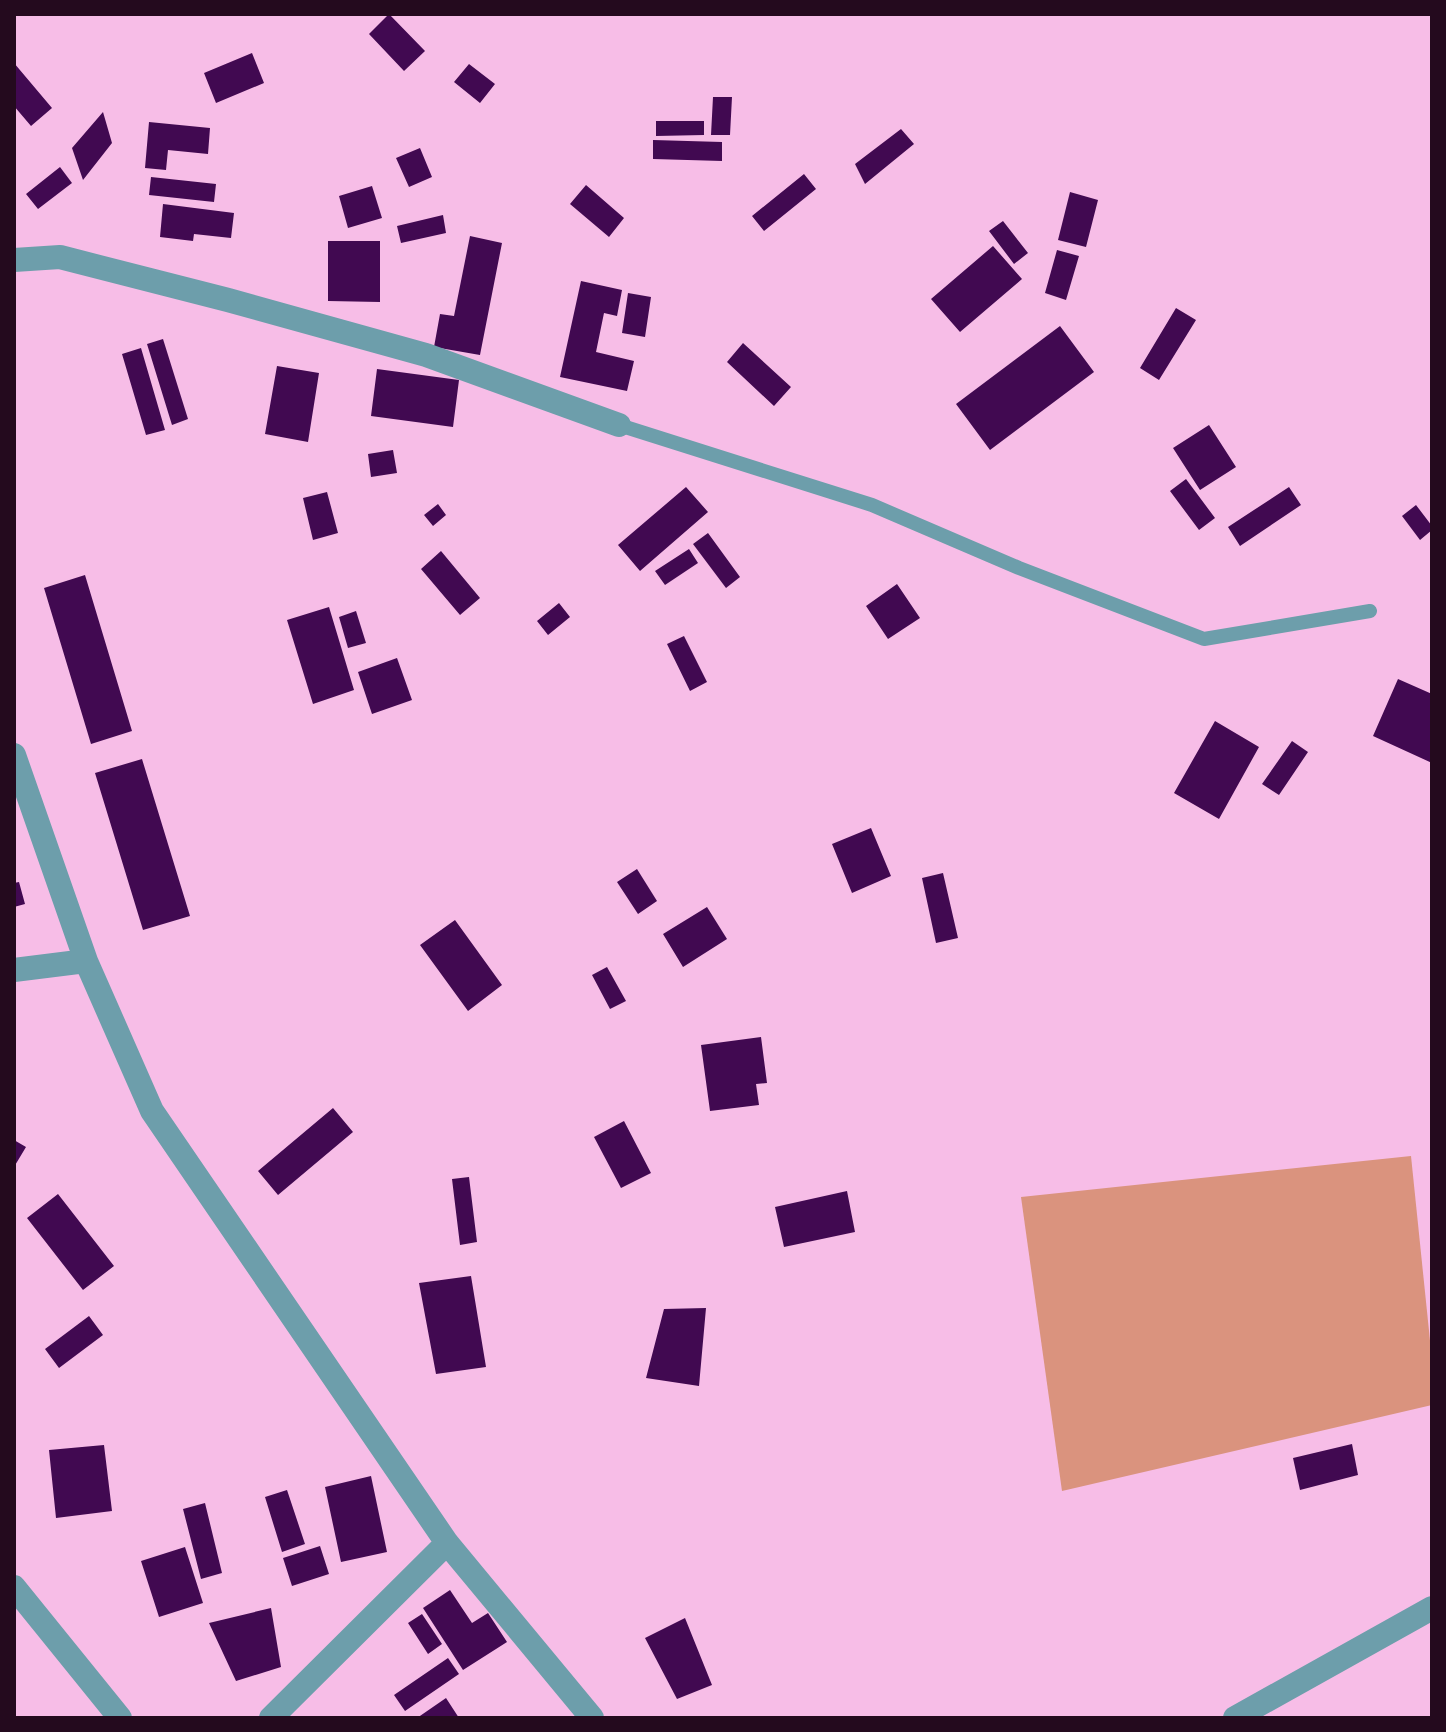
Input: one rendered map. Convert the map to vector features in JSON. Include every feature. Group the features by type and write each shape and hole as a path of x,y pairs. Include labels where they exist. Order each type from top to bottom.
{"street":[{"path":"14,260 60,257 228,300 426,355 619,425"},
{"path":"14,755 86,961 152,1111 447,1543 592,1718"},
{"path":"14,970 86,961"},
{"path":"271,1718 447,1543"},
{"path":"14,1587 120,1718"},
{"path":"1235,1718 1432,1608"}],"lane":[{"path":"619,425 872,505 1019,568 1204,639 1370,611"}],"shaded area":[{"path":"1411,1156 1432,1360 1432,1405 1062,1491 1021,1197"}],"building":[{"path":"389,14 425,51 404,71 369,34"},
{"path":"252,53 264,83 216,103 204,73"},
{"path":"14,63 52,108 31,126 14,106"},
{"path":"469,64 495,84 480,103 454,82"},
{"path":"713,97 732,97 730,135 711,135"},
{"path":"103,112 112,143 83,180 72,148"},
{"path":"656,121 704,121 704,135 656,136"},
{"path":"149,122 210,128 208,154 168,150 166,170 145,168"},
{"path":"901,129 914,144 865,184 855,164"},
{"path":"653,140 722,142 722,161 653,159"},
{"path":"420,148 432,177 409,187 396,158"},
{"path":"60,167 72,183 38,209 26,194"},
{"path":"804,174 816,189 764,231 752,216"},
{"path":"151,177 216,184 214,202 149,195"},
{"path":"586,185 624,218 609,237 570,204"},
{"path":"372,186 382,218 348,228 339,196"},
{"path":"1070,192 1098,200 1086,247 1058,240"},
{"path":"163,204 234,213 231,238 194,234 193,241 160,237"},
{"path":"443,215 446,233 401,243 397,226"},
{"path":"1003,221 1028,253 1014,264 989,231"},
{"path":"470,236 502,243 480,355 434,347 440,314 454,316"},
{"path":"328,241 380,241 380,302 328,301"},
{"path":"993,246 1022,279 960,332 931,299"},
{"path":"1057,250 1079,256 1066,300 1045,293"},
{"path":"581,281 622,290 617,316 604,313 596,352 634,361 627,391 560,377"},
{"path":"628,293 651,297 645,337 622,333"},
{"path":"1176,308 1196,320 1159,380 1140,368"},
{"path":"1060,326 1094,372 990,450 956,404"},
{"path":"163,339 188,419 172,425 147,344"},
{"path":"743,343 791,387 774,406 727,362"},
{"path":"141,348 165,430 146,435 122,354"},
{"path":"277,366 319,373 308,442 265,434"},
{"path":"377,369 459,380 453,427 371,416"},
{"path":"1209,425 1236,467 1200,490 1173,448"},
{"path":"393,450 397,473 371,477 368,454"},
{"path":"1186,479 1215,518 1199,530 1170,491"},
{"path":"686,487 708,512 640,571 618,545"},
{"path":"1289,487 1301,505 1240,546 1228,527"},
{"path":"327,492 338,533 313,540 303,498"},
{"path":"438,504 446,515 433,526 424,515"},
{"path":"1416,505 1432,526 1432,530 1420,540 1402,516"},
{"path":"708,533 740,577 726,588 693,544"},
{"path":"689,549 698,563 665,585 655,571"},
{"path":"441,551 480,598 460,615 421,569"},
{"path":"85,575 132,731 91,744 44,588"},
{"path":"897,584 920,618 888,639 866,606"},
{"path":"559,603 570,617 548,635 537,621"},
{"path":"329,607 354,690 313,704 287,620"},
{"path":"356,611 366,643 348,648 339,617"},
{"path":"684,636 707,682 690,691 667,644"},
{"path":"397,658 412,700 372,714 358,672"},
{"path":"1398,679 1432,694 1432,763 1373,736"},
{"path":"1215,721 1259,747 1219,819 1174,793"},
{"path":"1292,741 1308,752 1279,795 1262,784"},
{"path":"142,759 190,916 143,930 95,773"},
{"path":"871,828 891,876 852,893 832,844"},
{"path":"637,869 657,901 638,914 617,882"},
{"path":"943,873 958,938 936,943 922,878"},
{"path":"19,882 25,904 14,907 14,883"},
{"path":"707,907 727,939 683,967 663,934"},
{"path":"455,920 502,985 468,1011 420,945"},
{"path":"607,967 626,1001 610,1009 592,975"},
{"path":"761,1037 767,1083 756,1084 759,1105 710,1111 701,1045"},
{"path":"333,1108 353,1132 278,1195 258,1171"},
{"path":"624,1121 651,1173 621,1188 594,1137"},
{"path":"14,1140 26,1147 14,1167"},
{"path":"469,1177 477,1242 460,1245 452,1179"},
{"path":"847,1191 855,1232 784,1247 775,1207"},
{"path":"58,1194 114,1266 83,1290 27,1218"},
{"path":"471,1276 486,1367 436,1374 419,1283"},
{"path":"706,1308 699,1386 646,1378 664,1309"},
{"path":"89,1316 103,1335 59,1368 45,1349"},
{"path":"1352,1444 1358,1475 1300,1490 1293,1458"},
{"path":"104,1445 112,1511 56,1518 49,1450"},
{"path":"371,1476 387,1552 341,1562 325,1487"},
{"path":"287,1490 305,1544 282,1552 265,1497"},
{"path":"205,1503 222,1573 201,1579 183,1509"},
{"path":"320,1546 329,1574 292,1586 283,1558"},
{"path":"185,1547 203,1603 159,1617 141,1561"},
{"path":"450,1590 472,1623 488,1613 507,1642 463,1670 423,1608"},
{"path":"271,1608 281,1667 236,1681 209,1623"},
{"path":"422,1614 442,1644 428,1654 408,1623"},
{"path":"685,1618 712,1685 677,1699 645,1638"},
{"path":"448,1658 459,1674 405,1711 394,1695"},
{"path":"446,1698 459,1718 417,1718"}]}
